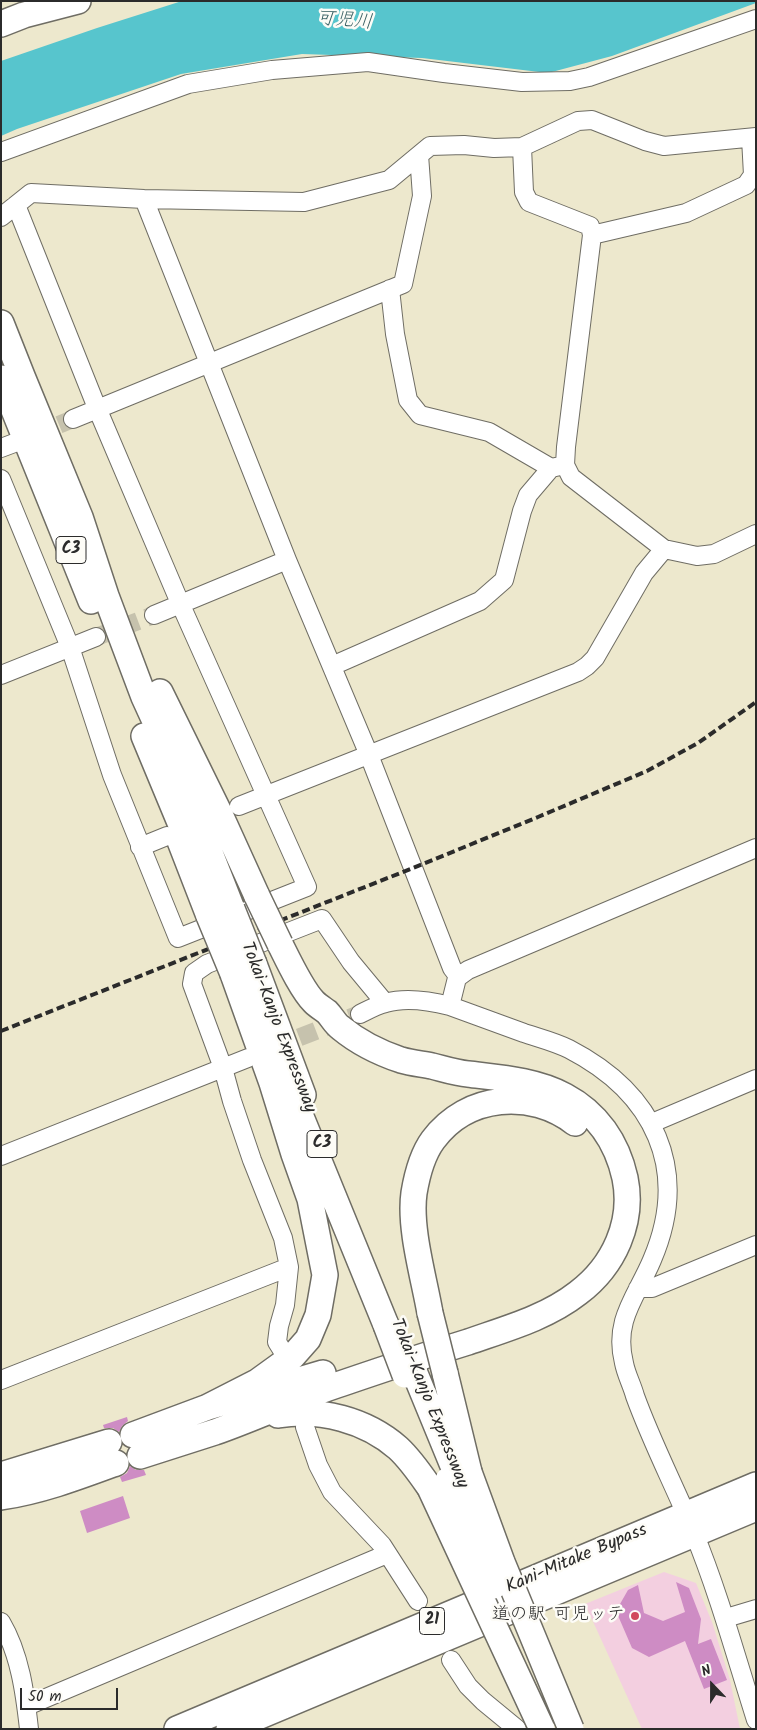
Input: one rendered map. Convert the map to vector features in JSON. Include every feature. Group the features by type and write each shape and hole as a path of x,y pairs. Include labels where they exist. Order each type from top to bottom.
{"highway":[{"path":"1,24 24,15 78,1"},
{"name":"Tokai-Kanjo Expressway","path":"1,323 80,517 106,596 144,697 180,776 219,912"},
{"name":"Tokai-Kanjo Expressway","path":"1,378 139,723 390,1324 451,1480 555,1729"},
{"path":"80,517 146,663 218,810 291,968 313,1001 339,1027 368,1045 403,1060 464,1074 520,1080 564,1095 595,1118 607,1133 616,1150 624,1176 627,1204 624,1225 618,1244 607,1263 578,1294 560,1305 519,1324 339,1384 216,1432"},
{"path":"242,969 272,1083 310,1199 325,1276 318,1315 308,1339 275,1370 242,1391 136,1446 216,1432 268,1416 292,1412 315,1413 358,1424 381,1435 400,1449 451,1480 502,1562 548,1678 571,1729"},
{"path":"208,1407 327,1372 513,1311 560,1287 580,1271 595,1252 605,1231 610,1209 610,1186 604,1163 594,1144 581,1127 566,1116 533,1102 497,1101 478,1106 461,1114 447,1125 434,1140 424,1156 414,1195 417,1246 430,1313 445,1373 451,1480 542,1729"},
{"path":"1,1475 112,1453 68,1481 38,1490 1,1497"},
{"name":"Tokai-Kanjo Expressway","path":"451,1480 565,1729"},
{"name":"Kani-Mitake Bypass","path":"229,1729 444,1640 690,1524 756,1485"},
{"name":"Kani-Mitake Bypass","path":"177,1729 690,1524 756,1508"}],"street":[{"path":"1,152 188,84 272,70 368,62 522,82 570,81 756,19"},
{"path":"1,217 31,193 144,199 304,202 389,180 430,146 522,147 578,121 592,120 664,146 754,138 755,176 746,185 686,213 592,235"},
{"path":"332,666 480,601 504,580 528,495 558,466 567,438 592,235 590,226 529,202 524,192 522,147"},
{"path":"73,419 403,284 422,196 420,155"},
{"path":"144,199 287,560 369,755 452,968 458,976"},
{"path":"1,479 70,647 112,775 178,938 307,887 180,603 97,408 16,205"},
{"path":"390,289 395,334 408,400 420,415 489,432 558,466 664,549 697,556 714,554 756,534"},
{"path":"238,806 578,672 588,666 595,658 644,573 664,549"},
{"path":"154,615 287,560"},
{"path":"1,675 96,637"},
{"path":"140,847 167,836"},
{"path":"450,1006 458,976 477,966 756,848"},
{"path":"282,1350 277,1342 285,1305 289,1267 283,1238 252,1160 223,1068 192,984 194,974 207,964 322,919 350,962 384,1003"},
{"path":"360,1014 384,1003 399,1000 433,1002 450,1006 567,1048 588,1060 622,1085 652,1123 668,1174 668,1197 662,1232 652,1261 630,1304 621,1328 623,1362 645,1421 690,1524 726,1618 754,1711"},
{"path":"1,1156 248,1058"},
{"path":"652,1123 756,1080"},
{"path":"638,1288 652,1288 756,1245"},
{"path":"1,1380 289,1267"},
{"path":"305,1427 318,1464 332,1492 382,1545 418,1601"},
{"path":"26,1706 387,1554"},
{"path":"726,1618 756,1609"},
{"path":"1,1622 12,1645 26,1706 29,1729"},
{"path":"451,1660 468,1686 482,1701 502,1715 517,1729"}],"shaded area":[{"path":"664,1572 696,1583 712,1622 730,1680 740,1729 642,1729 585,1604"}],"water":[{"name":"可児川","path":"182,1 756,1 756,3 612,56 548,73 422,58 302,54 181,74 1,136 1,61"}],"building":[{"path":"127,1417 128,1421 119,1432 113,1428 104,1428 103,1425"},
{"path":"130,1466 136,1470 144,1470 146,1475 122,1482 120,1477 127,1473"},
{"path":"123,1496 130,1518 87,1533 80,1511"},
{"name":"道の駅 可児ッテ","path":"676,1582 689,1588 701,1619 698,1644 711,1639 727,1680 704,1689 685,1641 649,1657 632,1648 616,1611 628,1590 638,1585 644,1613 663,1621 685,1612"}],"tunnel":[{"path":"34,435 73,419"},
{"path":"96,637 154,615"},
{"path":"274,1047 360,1014"}],"railway":[{"path":"1,1031 413,868 647,771 698,743 756,702"}],"place":[{"name":"道の駅 可児ッテ","path":"635,1616"}]}
